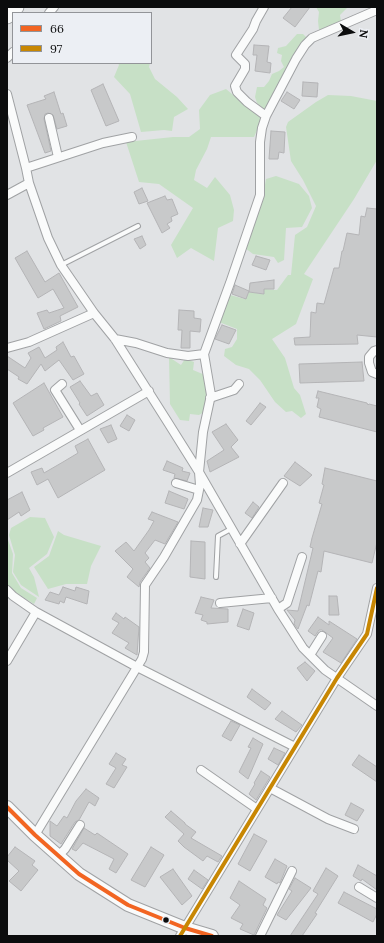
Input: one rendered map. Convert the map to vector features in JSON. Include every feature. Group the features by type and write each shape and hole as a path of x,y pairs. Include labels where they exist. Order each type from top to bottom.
{"highway":[{"path":"7,16 16,7"}],"street":[{"path":"264,7 253,29 236,55 245,64 245,69 235,86 237,92 266,116"},
{"path":"35,835 142,659 144,652 145,585 164,557 197,500 200,485 199,472 203,432 211,395 204,354 260,196 260,142 266,116 296,59 312,38 377,10"},
{"path":"7,94 29,182 48,238 61,265 94,313 116,339 149,391 199,472 278,609 303,648 325,670 377,706"},
{"path":"49,118 58,158"},
{"path":"26,168 103,143 132,137"},
{"path":"7,195 29,182"},
{"path":"7,348 29,342 94,313"},
{"path":"116,339 174,354 188,356 204,354"},
{"path":"377,350 374,351 369,357 369,364 372,372 377,374"},
{"path":"62,384 54,390 80,430"},
{"path":"210,398 234,390 239,384"},
{"path":"7,473 149,391"},
{"path":"176,483 199,490"},
{"path":"240,544 282,483"},
{"path":"278,609 287,603 302,558"},
{"path":"183,932 337,678 367,634 377,588"},
{"path":"7,590 36,612 137,668 295,747"},
{"path":"220,603 272,598"},
{"path":"7,661 36,612"},
{"path":"310,655 322,636"},
{"path":"201,770 257,809"},
{"path":"270,788 328,820 354,829"},
{"path":"7,807 35,835 79,874 128,905 183,932 212,936"},
{"path":"58,856 65,849 80,825"},
{"path":"260,936 292,871"},
{"path":"359,888 377,898"}],"lane":[{"path":"61,265 138,226"},
{"path":"216,577 218,536 231,529"}],"green space":[{"path":"316,7 348,7 340,15 341,21 319,30 319,12"},
{"path":"297,34 303,34 308,39 266,111 257,103 255,97 257,87 264,87 272,74 284,67 281,61 282,55 277,53 278,48 286,46"},
{"path":"150,64 149,67 155,79 177,97 188,109 174,117 172,131 164,130 141,132 130,94 114,77 119,65"},
{"path":"226,89 262,119 254,137 211,137 207,149 196,170 194,180 207,188 215,177 230,195 234,210 233,221 218,228 214,261 191,248 177,258 171,245 193,208 159,184 139,182 126,142 173,137 189,137 200,129 199,110 210,95"},
{"path":"328,95 351,96 377,101 377,160 354,199 304,274 313,279 296,324 272,339 285,358 294,388 300,395 306,414 301,418 292,411 286,412 275,402 260,380 249,369 236,365 224,356 225,349 232,347 237,339 237,329 219,322 230,295 245,299 249,292 263,294 264,289 277,290 288,275 291,275 295,235 307,227 316,206 303,180 291,161 286,127 288,122"},
{"path":"276,176 299,184 309,196 312,208 302,227 286,228 284,260 278,263 274,257 253,254 245,248 262,202 266,179"},
{"path":"169,357 181,365 185,359 194,362 193,370 205,375 209,394 206,411 199,415 190,414 189,421 180,420 170,404"},
{"path":"30,517 45,518 54,537 47,554 29,568 34,577 39,597 21,585 13,572 15,555 9,535 11,528"},
{"path":"58,531 64,535 101,546 91,566 87,584 66,584 48,589 34,567 49,556"},
{"path":"7,537 13,554 12,573 21,588 37,598 34,604 16,593 7,584"}],"building":[{"path":"292,7 310,7 295,27 283,18"},
{"path":"254,45 269,46 267,62 271,63 270,73 255,71 257,55 253,55"},
{"path":"303,82 318,83 317,97 302,96"},
{"path":"103,84 119,121 106,126 91,90"},
{"path":"54,92 61,114 63,113 67,126 57,129 53,115 48,113 45,114 44,119 51,151 45,153 27,105 46,99 44,96"},
{"path":"287,92 300,100 294,109 281,101"},
{"path":"271,131 285,132 284,153 279,152 278,159 269,159"},
{"path":"142,188 148,201 139,204 134,192"},
{"path":"165,196 167,200 172,199 178,214 171,217 172,221 167,224 170,228 162,233 147,203"},
{"path":"367,208 377,209 377,337 357,335 358,344 295,345 294,338 310,337 311,312 316,313 317,303 324,304 334,268 339,268 347,233 359,235 361,216 365,217"},
{"path":"142,236 146,245 140,249 134,239"},
{"path":"27,251 45,282 59,273 78,307 60,316 61,321 44,329 37,313 47,310 49,313 64,308 53,289 38,298 15,258"},
{"path":"256,256 270,260 266,270 252,265"},
{"path":"274,280 274,289 264,289 264,294 249,292 250,283"},
{"path":"235,285 249,291 246,299 232,294"},
{"path":"179,310 194,311 194,318 201,319 200,332 190,331 190,348 181,348 182,330 178,330"},
{"path":"222,325 236,330 229,344 215,339"},
{"path":"63,342 71,357 74,356 84,374 73,380 59,360 45,371 41,364 27,384 18,379 19,377 7,369 7,356 25,368 31,358 28,353 39,347 45,358 57,350 56,347"},
{"path":"362,362 364,381 300,383 299,364"},
{"path":"80,381 91,396 97,393 104,405 87,416 70,387"},
{"path":"44,383 63,417 43,428 44,430 33,436 13,403"},
{"path":"318,391 367,403 368,405 377,406 377,432 319,417 321,409 317,407 319,398 316,398"},
{"path":"260,403 266,407 251,425 246,421"},
{"path":"127,415 135,420 129,431 120,426"},
{"path":"226,424 238,440 231,447 239,457 210,472 207,461 224,450 212,432"},
{"path":"111,425 117,439 108,443 100,429"},
{"path":"88,439 105,470 58,498 48,479 37,485 31,472 42,468 44,473 63,462 78,453 75,446"},
{"path":"167,461 183,468 182,471 190,473 187,481 174,478 175,474 163,470"},
{"path":"295,462 312,475 300,486 284,476"},
{"path":"325,468 377,481 377,542 372,563 324,551 321,572 318,571 309,606 307,605 298,629 294,624 295,620 287,610 298,611 313,548 310,547 312,538 322,504 319,503 324,485 322,484"},
{"path":"169,491 188,499 184,509 165,503"},
{"path":"22,492 30,510 21,516 19,512 7,520 7,500"},
{"path":"253,502 259,507 252,518 245,513"},
{"path":"203,508 213,510 208,527 199,527"},
{"path":"152,512 178,522 165,544 155,540 145,553 149,558 145,562 150,568 140,582 139,587 127,577 133,569 115,551 126,542 134,551 154,521 148,519"},
{"path":"191,541 205,542 205,579 190,577"},
{"path":"63,587 75,591 76,587 89,591 87,604 66,597 64,603 60,601 59,604 45,600 50,592 59,595"},
{"path":"329,596 337,596 339,615 329,615"},
{"path":"201,597 214,600 211,608 228,609 228,622 207,624 207,622 201,620 203,615 195,613"},
{"path":"243,609 254,613 249,630 237,626"},
{"path":"116,613 124,619 125,617 139,627 137,655 125,648 129,643 112,633 119,623 112,619"},
{"path":"318,617 329,625 329,621 357,639 341,663 323,652 333,638 322,630 319,630 315,636 308,631"},
{"path":"305,662 315,671 307,681 297,668"},
{"path":"252,689 271,703 265,710 247,697"},
{"path":"282,711 302,725 296,732 275,719"},
{"path":"231,721 240,725 231,741 222,736"},
{"path":"253,738 263,744 248,779 239,772 251,748 248,747"},
{"path":"274,748 285,753 278,765 268,759"},
{"path":"116,753 126,759 122,765 127,767 114,788 106,784 116,768 109,764"},
{"path":"359,755 377,767 377,782 352,765"},
{"path":"261,771 270,777 256,800 249,794"},
{"path":"86,789 99,798 95,806 89,802 79,820 75,822 61,844 50,836 50,821 57,826 64,816 67,818 76,801"},
{"path":"351,803 364,810 357,821 345,815"},
{"path":"171,811 196,832 191,838 222,856 218,862 207,856 203,861 178,841 184,834 165,817"},
{"path":"84,828 95,835 97,833 128,854 116,873 109,869 114,859 83,843 76,851 72,849"},
{"path":"254,834 267,841 250,871 238,864"},
{"path":"15,847 35,861 32,865 38,870 21,891 9,881 19,871 7,860 7,857"},
{"path":"151,847 164,855 145,887 131,880"},
{"path":"275,859 287,866 280,883 278,882 277,884 265,877"},
{"path":"358,865 377,876 377,890 362,879 361,881 353,876"},
{"path":"326,868 338,876 315,913 317,914 302,936 290,936 318,894 313,891"},
{"path":"173,869 192,896 182,905 160,877"},
{"path":"194,870 208,880 202,889 188,879"},
{"path":"295,878 311,888 286,920 277,915 292,891 289,889"},
{"path":"239,881 266,899 263,905 267,908 254,935 240,929 243,924 231,918 240,905 230,898"},
{"path":"344,892 377,909 377,914 373,922 338,903"}],"transit line":[{"name":"97","path":"180,936 337,678 367,634 377,588"},
{"name":"66","path":"7,807 35,835 79,874 128,905 185,928 212,936"}]}
